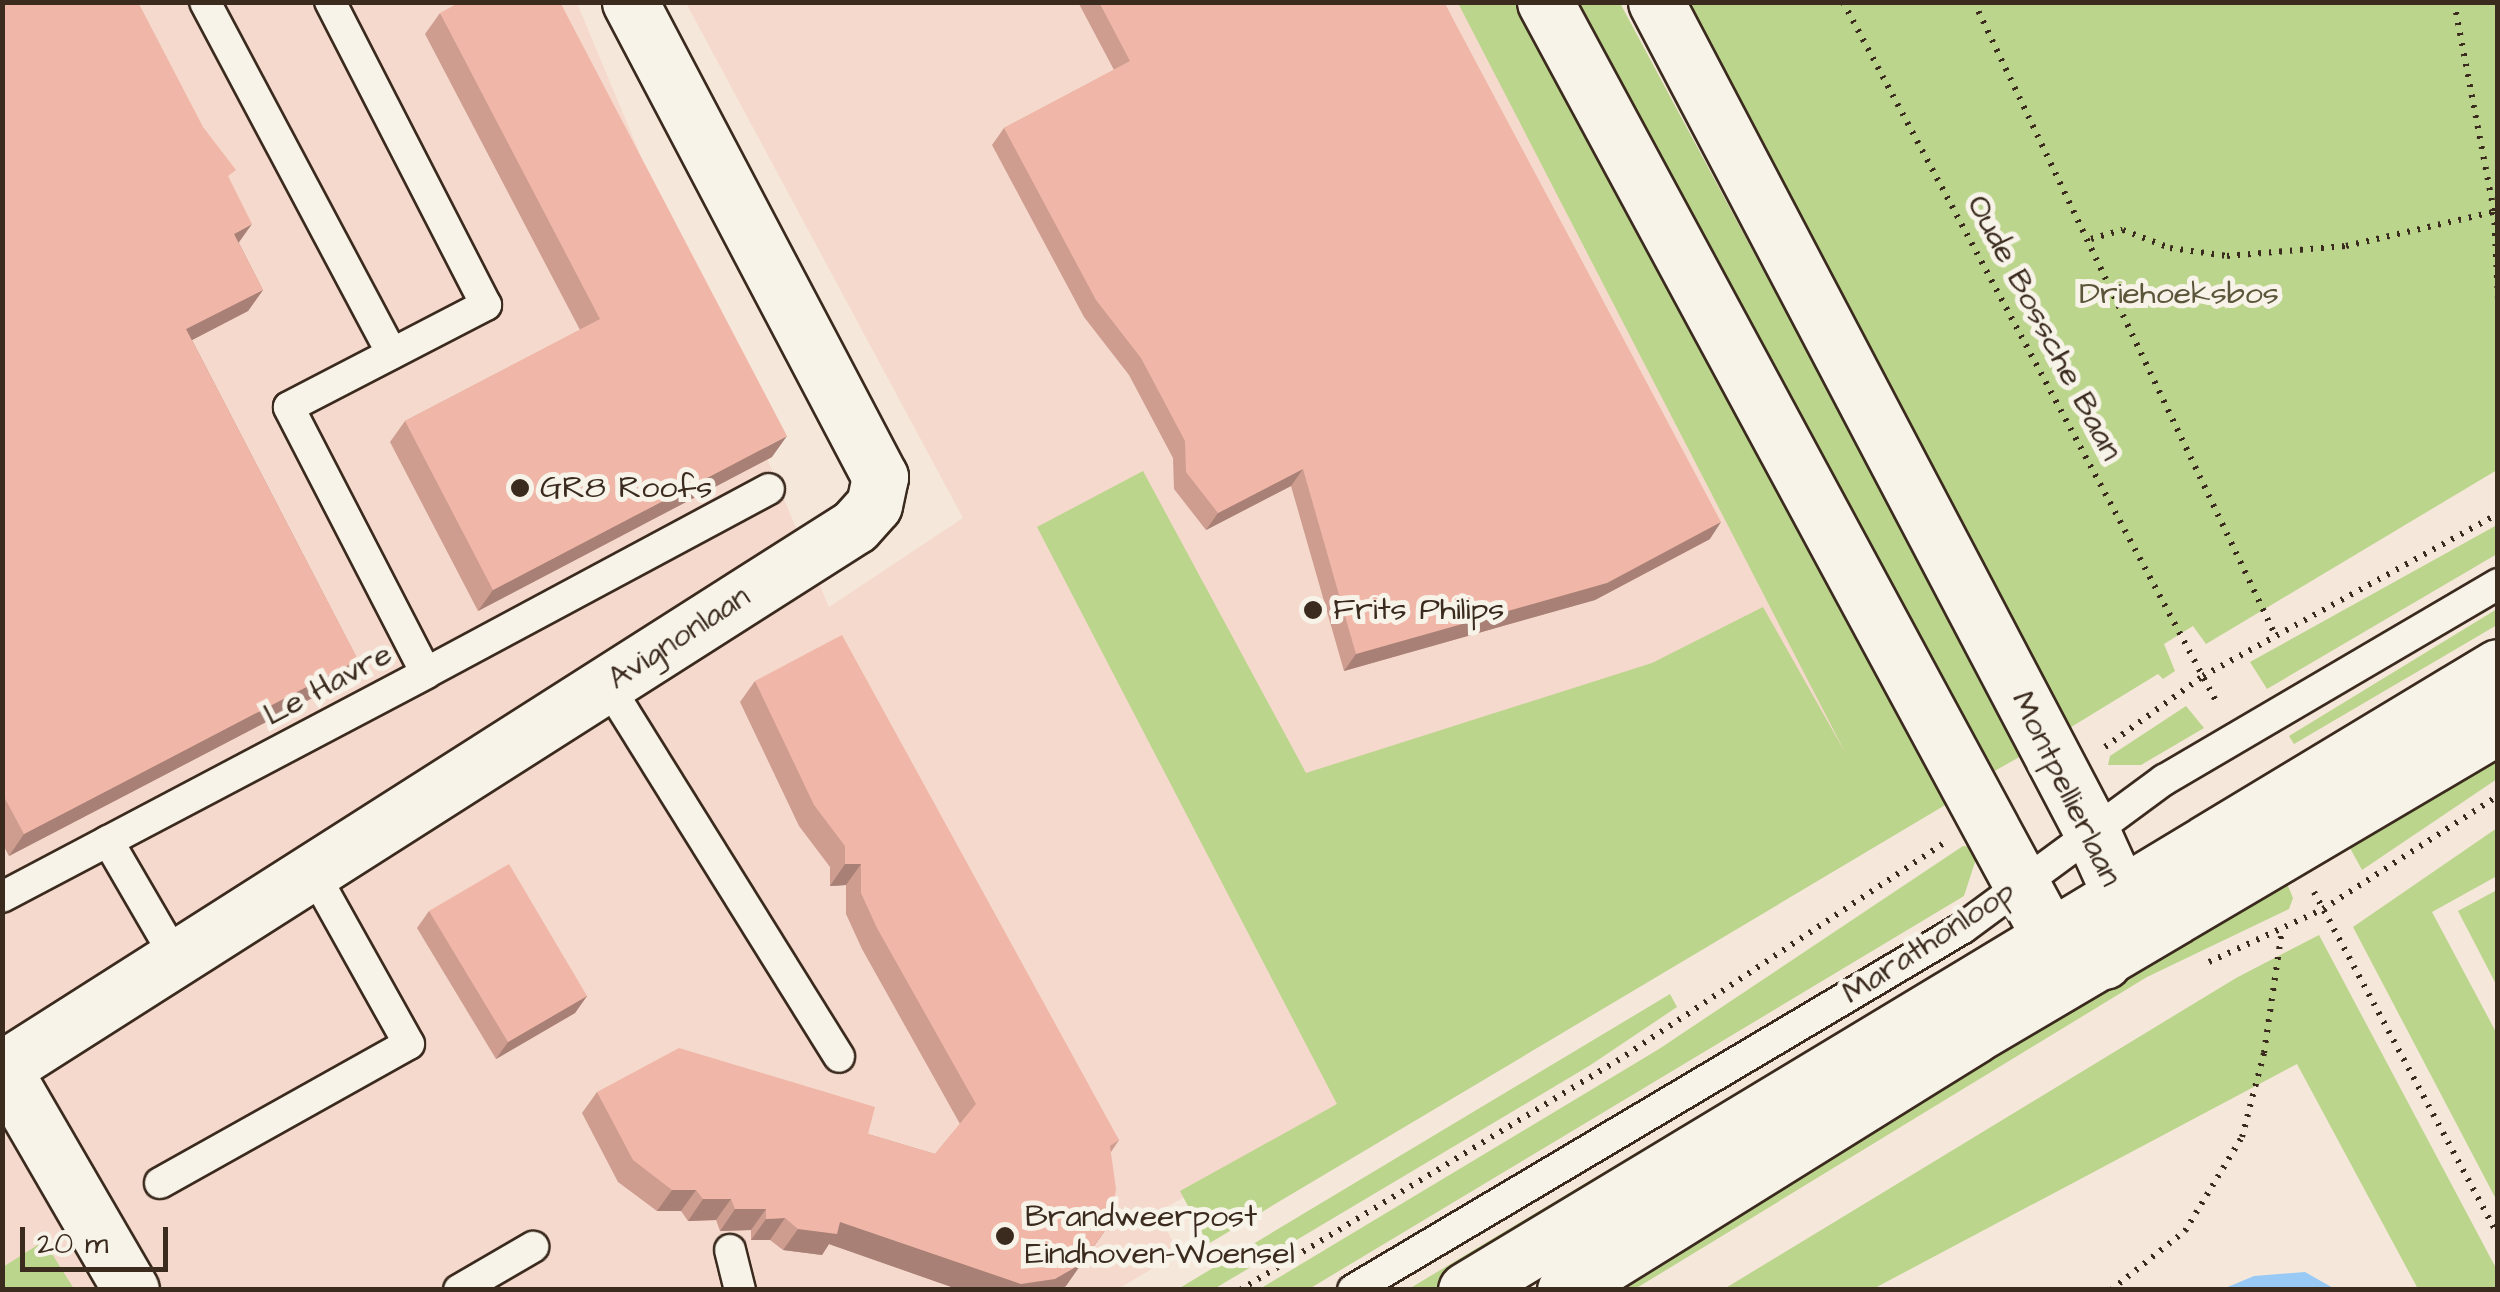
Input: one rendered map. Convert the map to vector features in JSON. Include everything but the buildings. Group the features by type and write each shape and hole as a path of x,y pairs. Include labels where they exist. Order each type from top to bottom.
{"street":[{"name":"Avignonlaan","path":"131,1290 2,1069 854,526 874,505 880,476 630,2"},
{"path":"1545,2 2050,937 2104,960"},
{"name":"Montpellierlaan","path":"1656,2 2091,830 2120,894 2104,960"},
{"name":"Marathonloop","path":"1466,1290 2498,667"},
{"path":"1565,1290 2104,960 2498,726"}],"lane":[{"path":"205,2 392,353"},
{"name":"Le Havre","path":"2,897 426,673 289,407 486,305 330,2"},
{"path":"426,673 769,489"},
{"name":"Marathonloop","path":"1353,1290 1963,928 2091,830 2498,584"},
{"path":"608,684 838,1057"},
{"path":"108,842 176,958"},
{"path":"160,1183 409,1044 313,872"},
{"path":"460,1290 533,1247"},
{"path":"730,1250 740,1290"}],"path":[{"name":"Oude Bossche Baan","path":"1843,2 2203,676 2276,636"},
{"path":"1974,2 2091,239 2154,385 2276,636 2498,514"},
{"path":"2454,2 2496,212 2498,301"},
{"path":"2091,239 2122,230 2170,248 2227,256 2346,246 2496,212"},
{"path":"2498,796 2323,909 2498,1235"},
{"path":"2110,1290 2185,1231 2242,1137 2264,1053 2282,929"},
{"path":"1240,1290 1617,1061 1723,988"}],"shaded area":[{"path":"3,3 577,3 829,607 963,518 686,3 1475,3 1908,808 1157,1212 1179,1253 1118,1289 3,1290"}],"green space":[{"path":"1458,3 1523,3 1952,801 1208,1244 1180,1191 1337,1104 1037,527 1143,471 1306,773 1652,663 1763,607 1846,754"},
{"path":"1579,3 1620,3 2023,755 1991,773"},
{"name":"Driehoeksbos","path":"1675,3 2497,3 2497,470 2206,644 2193,626 2164,644 2175,671 2163,679 2158,674 2063,732"},
{"path":"2497,525 2497,554 2267,689 2250,662"},
{"path":"2497,609 2497,625 2294,744 2289,736"},
{"path":"2186,706 2204,728 2141,765 2108,765 2110,756"},
{"path":"2497,746 2497,779 2362,870 2344,837"},
{"path":"2497,828 2497,876 2432,912 2497,1034 2497,1201 2353,927"},
{"path":"1963,846 1972,847 1976,859 1964,896 1309,1289 1258,1290 1659,1049"},
{"path":"2283,874 2293,898 2289,909 2147,977 1635,1289 1599,1290"},
{"path":"2497,890 2497,986 2458,911"},
{"path":"2319,935 2497,1270 2497,1289 2418,1289 2297,1064 1873,1289 1724,1289 2236,978"},
{"path":"1907,991 1913,996 1441,1289 1407,1290"},
{"path":"1670,994 1677,1007 1589,1066 1214,1289 1178,1289"},
{"path":"44,1241 74,1289 3,1289 3,1267"}],"water":[{"path":"2305,1272 2335,1289 2223,1289 2254,1276"}],"place":[{"name":"GR8 Roofs","path":"520,488"},
{"name":"Frits Philips","path":"1313,610"},
{"name":"Brandweerpost Eindhoven-Woensel","path":"1005,1236"}]}
